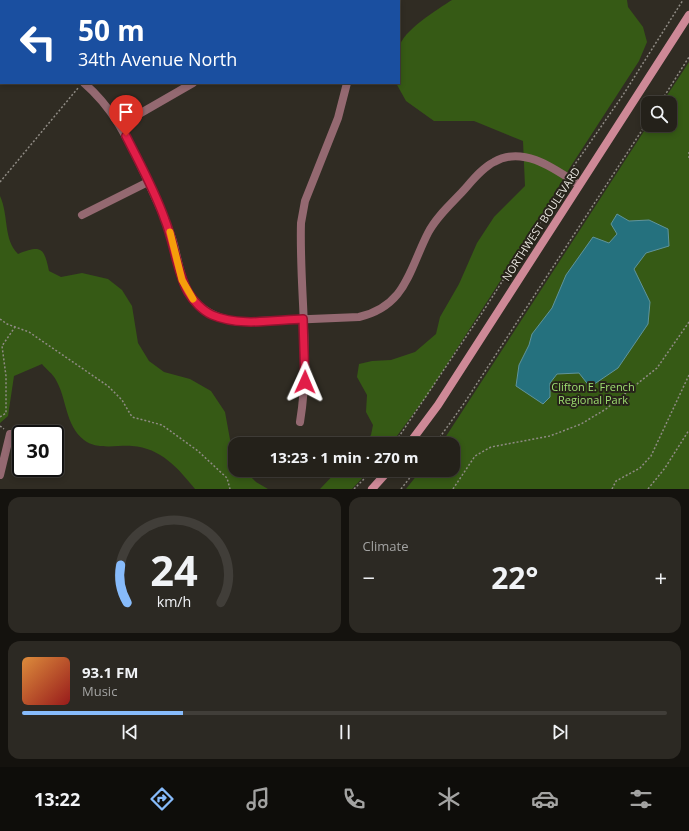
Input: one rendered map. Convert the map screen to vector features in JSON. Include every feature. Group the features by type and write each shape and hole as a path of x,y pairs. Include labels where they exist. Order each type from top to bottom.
{"main road":[{"name":"NORTHWEST BOULEVARD","path":"414,437 438,405 689,15"},
{"path":"372,489 383,477"}],"street":[{"path":"84,84 104,102 120,125 165,219 182,280 189,293 198,305 211,314 224,320 240,322 359,317 374,314 387,306 398,296 406,283 429,230 438,218 484,169 493,162 505,157 518,156 531,158 579,185"},
{"path":"120,125 191,84"},
{"path":"300,422 305,382 301,223 305,201 338,118 347,84"},
{"path":"82,215 148,182"},
{"path":"0,475 10,434"}],"path":[{"path":"399,437 497,290 523,246 564,186 567,177 623,95 683,0"},
{"path":"664,96 689,57"},
{"path":"0,182 82,84"},
{"path":"440,437 465,402 641,132"},
{"path":"689,152 689,158"},
{"path":"0,320 29,332 108,386 122,400 132,417 162,425 198,451 227,478 230,489"},
{"path":"453,489 475,456 491,447 550,436 581,424 606,409 657,368 689,322"},
{"path":"0,417 6,413 6,376 2,346 15,327"},
{"path":"612,489 616,481 640,468 651,456 689,375"},
{"path":"648,489 665,468 689,430"},
{"path":"354,489 366,477"},
{"path":"401,489 410,477"}],"green space":[{"path":"452,0 627,0 628,7 643,27 647,42 639,61 571,166 536,225 428,394 396,437 369,437 373,425 366,412 367,395 357,377 359,364 372,361 391,360 415,352 436,334 440,317 459,284 477,243 494,217 525,186 523,141 474,121 434,121 406,101 397,84 400,84 400,46 407,35 421,21"},
{"name":"Clifton E. French Regional Park","path":"689,62 689,489 406,489 415,477 460,477 460,437 446,437 643,132 677,132 677,96 667,96"},
{"path":"0,196 10,241 18,254 32,249 40,250 45,257 49,271 61,277 82,273 108,279 122,290 132,306 138,343 149,361 164,372 190,379 211,391 225,412 230,437 228,437 228,477 251,477 256,482 268,489 195,489 168,460 152,451 132,446 101,446 89,443 78,434 73,427 60,387 53,376 42,364 14,376 8,416 0,423"},
{"path":"331,477 363,477 352,489 320,489"}],"water":[{"path":"617,214 629,221 649,220 668,229 669,246 646,253 634,269 650,302 648,324 618,368 590,387 579,373 557,374 550,383 550,397 543,404 516,386 519,365 529,345 532,334 552,308 566,275 593,237 609,243 617,234 611,224"}],"slow traffic":[{"path":"170,232 181,270 182,280 193,299"}],"route":[{"path":"126,136 165,219 174,244 182,280 189,293 198,305 211,314 224,320 240,322 303,319 306,359 305,382"}]}
